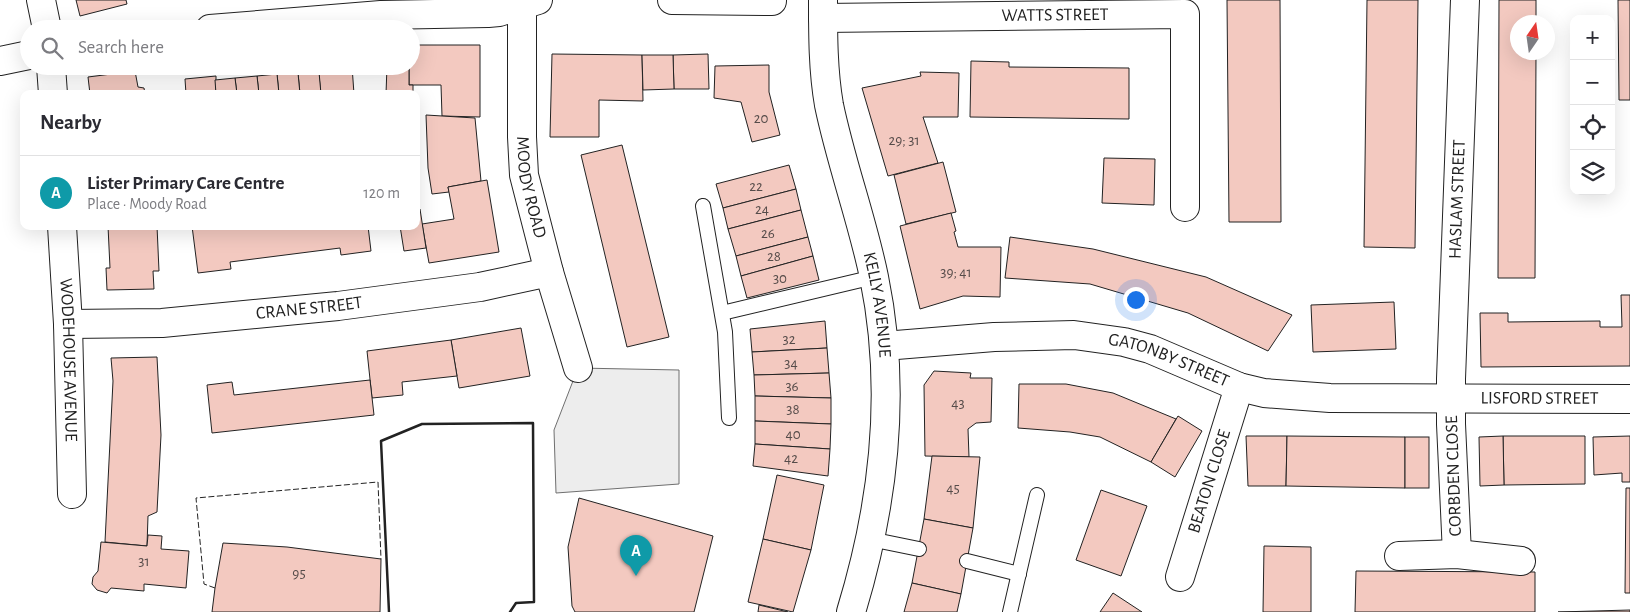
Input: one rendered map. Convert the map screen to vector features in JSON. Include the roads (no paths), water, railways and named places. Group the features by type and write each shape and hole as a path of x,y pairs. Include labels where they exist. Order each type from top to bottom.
{"street":[{"path":"41,0 45,20"},
{"path":"672,0 772,1"},
{"name":"HASLAM STREET","path":"1451,399 1465,0"},
{"path":"320,20 381,15 488,13 498,12 528,1"},
{"name":"MOODY ROAD","path":"528,1 522,137 524,175 549,272 578,368"},
{"name":"WATTS STREET","path":"823,9 1185,14 1185,206"},
{"name":"KELLY AVENUE","path":"823,9 825,75 829,104 874,277 884,346 886,423 882,466 870,539 851,612"},
{"path":"0,61 20,57"},
{"path":"52,75 53,90"},
{"name":"WODEHOUSE AVENUE","path":"62,230 68,324 72,494"},
{"name":"CRANE STREET","path":"68,324 162,323 338,306 480,287 549,272"},
{"name":"GATONBY STREET","path":"884,346 1023,335 1099,337 1150,349 1239,387 1264,393 1330,398 1451,399"},
{"name":"BEATON CLOSE","path":"1180,577 1239,387"},
{"name":"LISFORD STREET","path":"1451,399 1630,398"},
{"name":"CORBDEN CLOSE","path":"1451,399 1457,554"},
{"name":"CORBDEN CLOSE","path":"1399,556 1457,554 1521,561"}],"lane":[{"path":"703,206 726,332 729,418"},
{"path":"722,313 874,277"},
{"path":"1010,612 1037,495"},
{"path":"870,539 919,549"},
{"path":"967,561 1019,574"}],"place":[{"name":"Lister Primary Care Centre","path":"636,576"}]}
